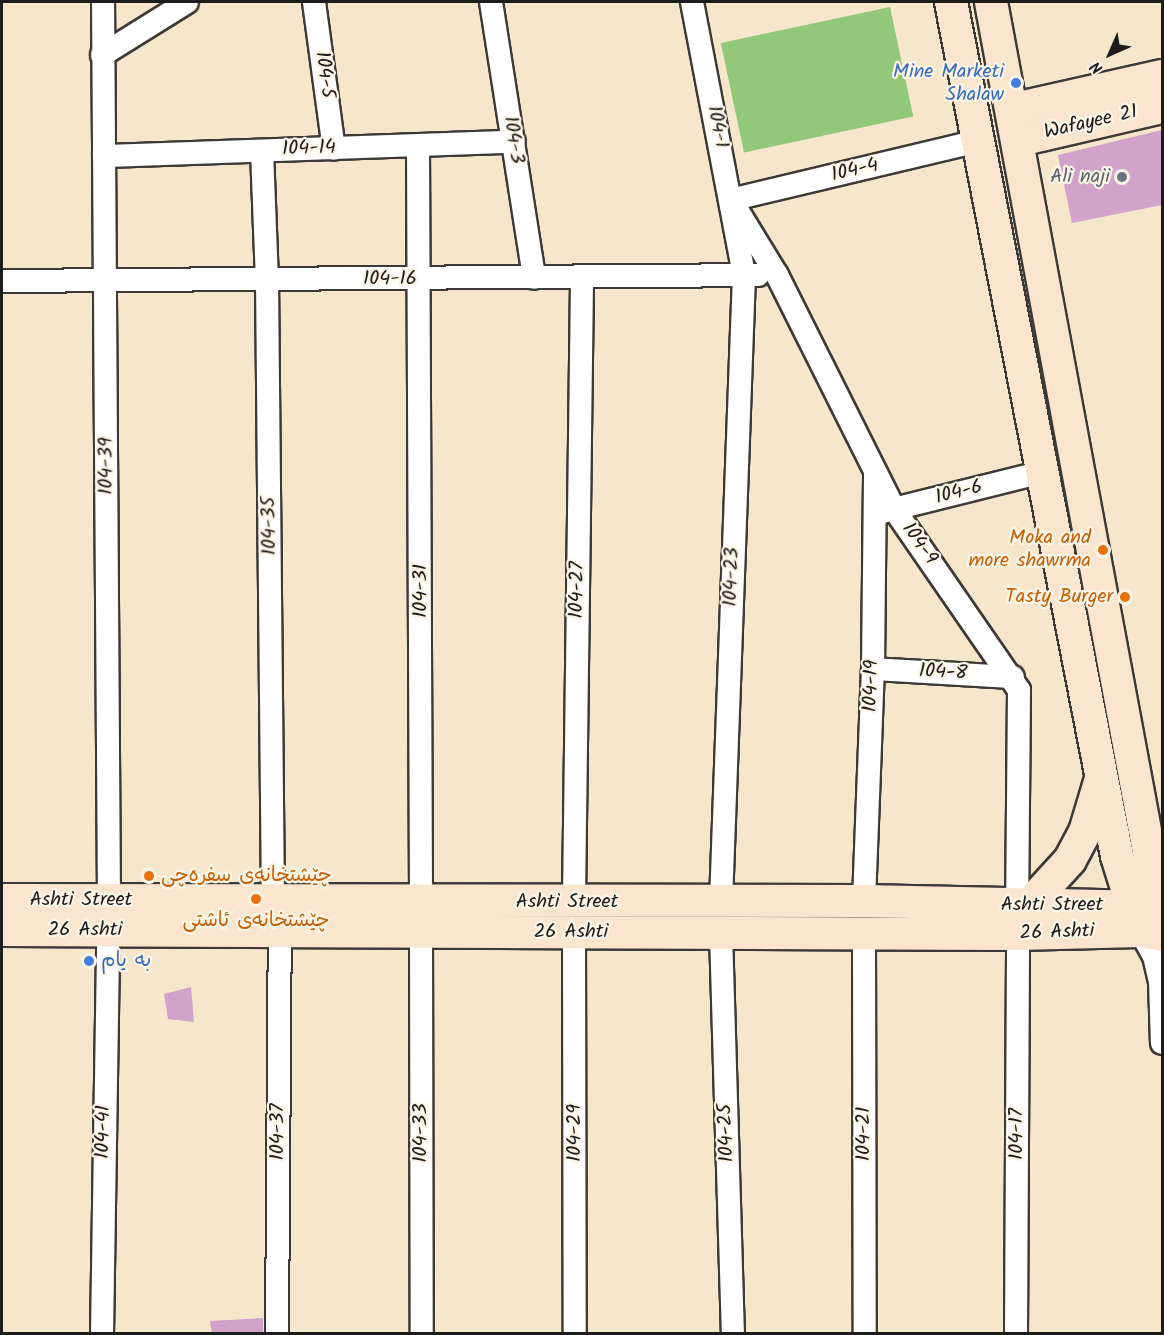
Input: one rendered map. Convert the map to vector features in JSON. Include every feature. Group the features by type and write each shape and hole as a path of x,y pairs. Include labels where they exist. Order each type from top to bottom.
{"main road":[{"path":"951,2 1117,856 1153,918"},
{"path":"991,2 1020,140 1136,786 1153,918"},
{"name":"Wafayee 21","path":"1014,109 1162,76"},
{"name":"Wafayee 21","path":"1020,140 1162,107"},
{"path":"1021,915 1070,860 1096,803 1102,772"},
{"path":"1136,786 1162,831"},
{"name":"Ashti Street","path":"2,900 108,915 273,901 421,917 574,901 864,901 1021,915"},
{"name":"26 Ashti","path":"2,930 108,915 280,931 421,917 574,933 864,934 1021,915 1153,918"}],"street":[{"name":"104-39","path":"103,2 108,915"},
{"path":"102,55 187,2"},
{"name":"104-5","path":"314,2 334,149"},
{"name":"104-3","path":"491,2 534,278"},
{"name":"104-1","path":"692,2 742,264"},
{"name":"104-4","path":"731,200 978,141"},
{"name":"104-14","path":"104,156 514,142"},
{"name":"104-31","path":"418,146 421,279 421,917"},
{"name":"104-35","path":"262,151 267,279 273,901"},
{"path":"731,200 777,275"},
{"name":"104-16","path":"2,281 582,278 742,264 777,275"},
{"name":"104-23","path":"721,901 742,264"},
{"name":"104-19","path":"777,275 875,472 885,511 873,669 864,901"},
{"name":"104-27","path":"574,901 582,278"},
{"name":"104-6","path":"885,511 1043,472"},
{"name":"104-9","path":"885,511 1013,677 1019,690 1021,915"},
{"name":"104-8","path":"873,669 1013,677"},
{"name":"104-41","path":"102,1334 108,915"},
{"name":"104-17","path":"1016,1334 1021,915"},
{"name":"104-33","path":"421,917 422,1334"},
{"path":"1153,918 1154,956 1161,972 1162,1043"},
{"name":"104-37","path":"277,1334 280,931"},
{"name":"104-29","path":"574,933 575,1334"},
{"name":"104-25","path":"721,933 732,1334"},
{"name":"104-21","path":"864,934 865,1334"}],"green space":[{"path":"890,7 913,117 744,153 721,43"}],"building":[{"path":"1162,130 1162,205 1072,223 1058,155"},
{"path":"191,987 194,1022 168,1019 164,994"},
{"path":"263,1318 263,1334 212,1334 210,1321"}],"place":[{"name":"Mine Marketi Shalaw","path":"1016,83"},
{"name":"Ali naji","path":"1122,177"},
{"name":"Moka and more shawrma","path":"1103,550"},
{"name":"Tasty Burger","path":"1125,597"},
{"name":"چێشتخانەی سفرەچی","path":"149,876"},
{"name":"چێشتخانەی ئاشتی","path":"256,899"},
{"name":"به يام","path":"89,961"}]}
